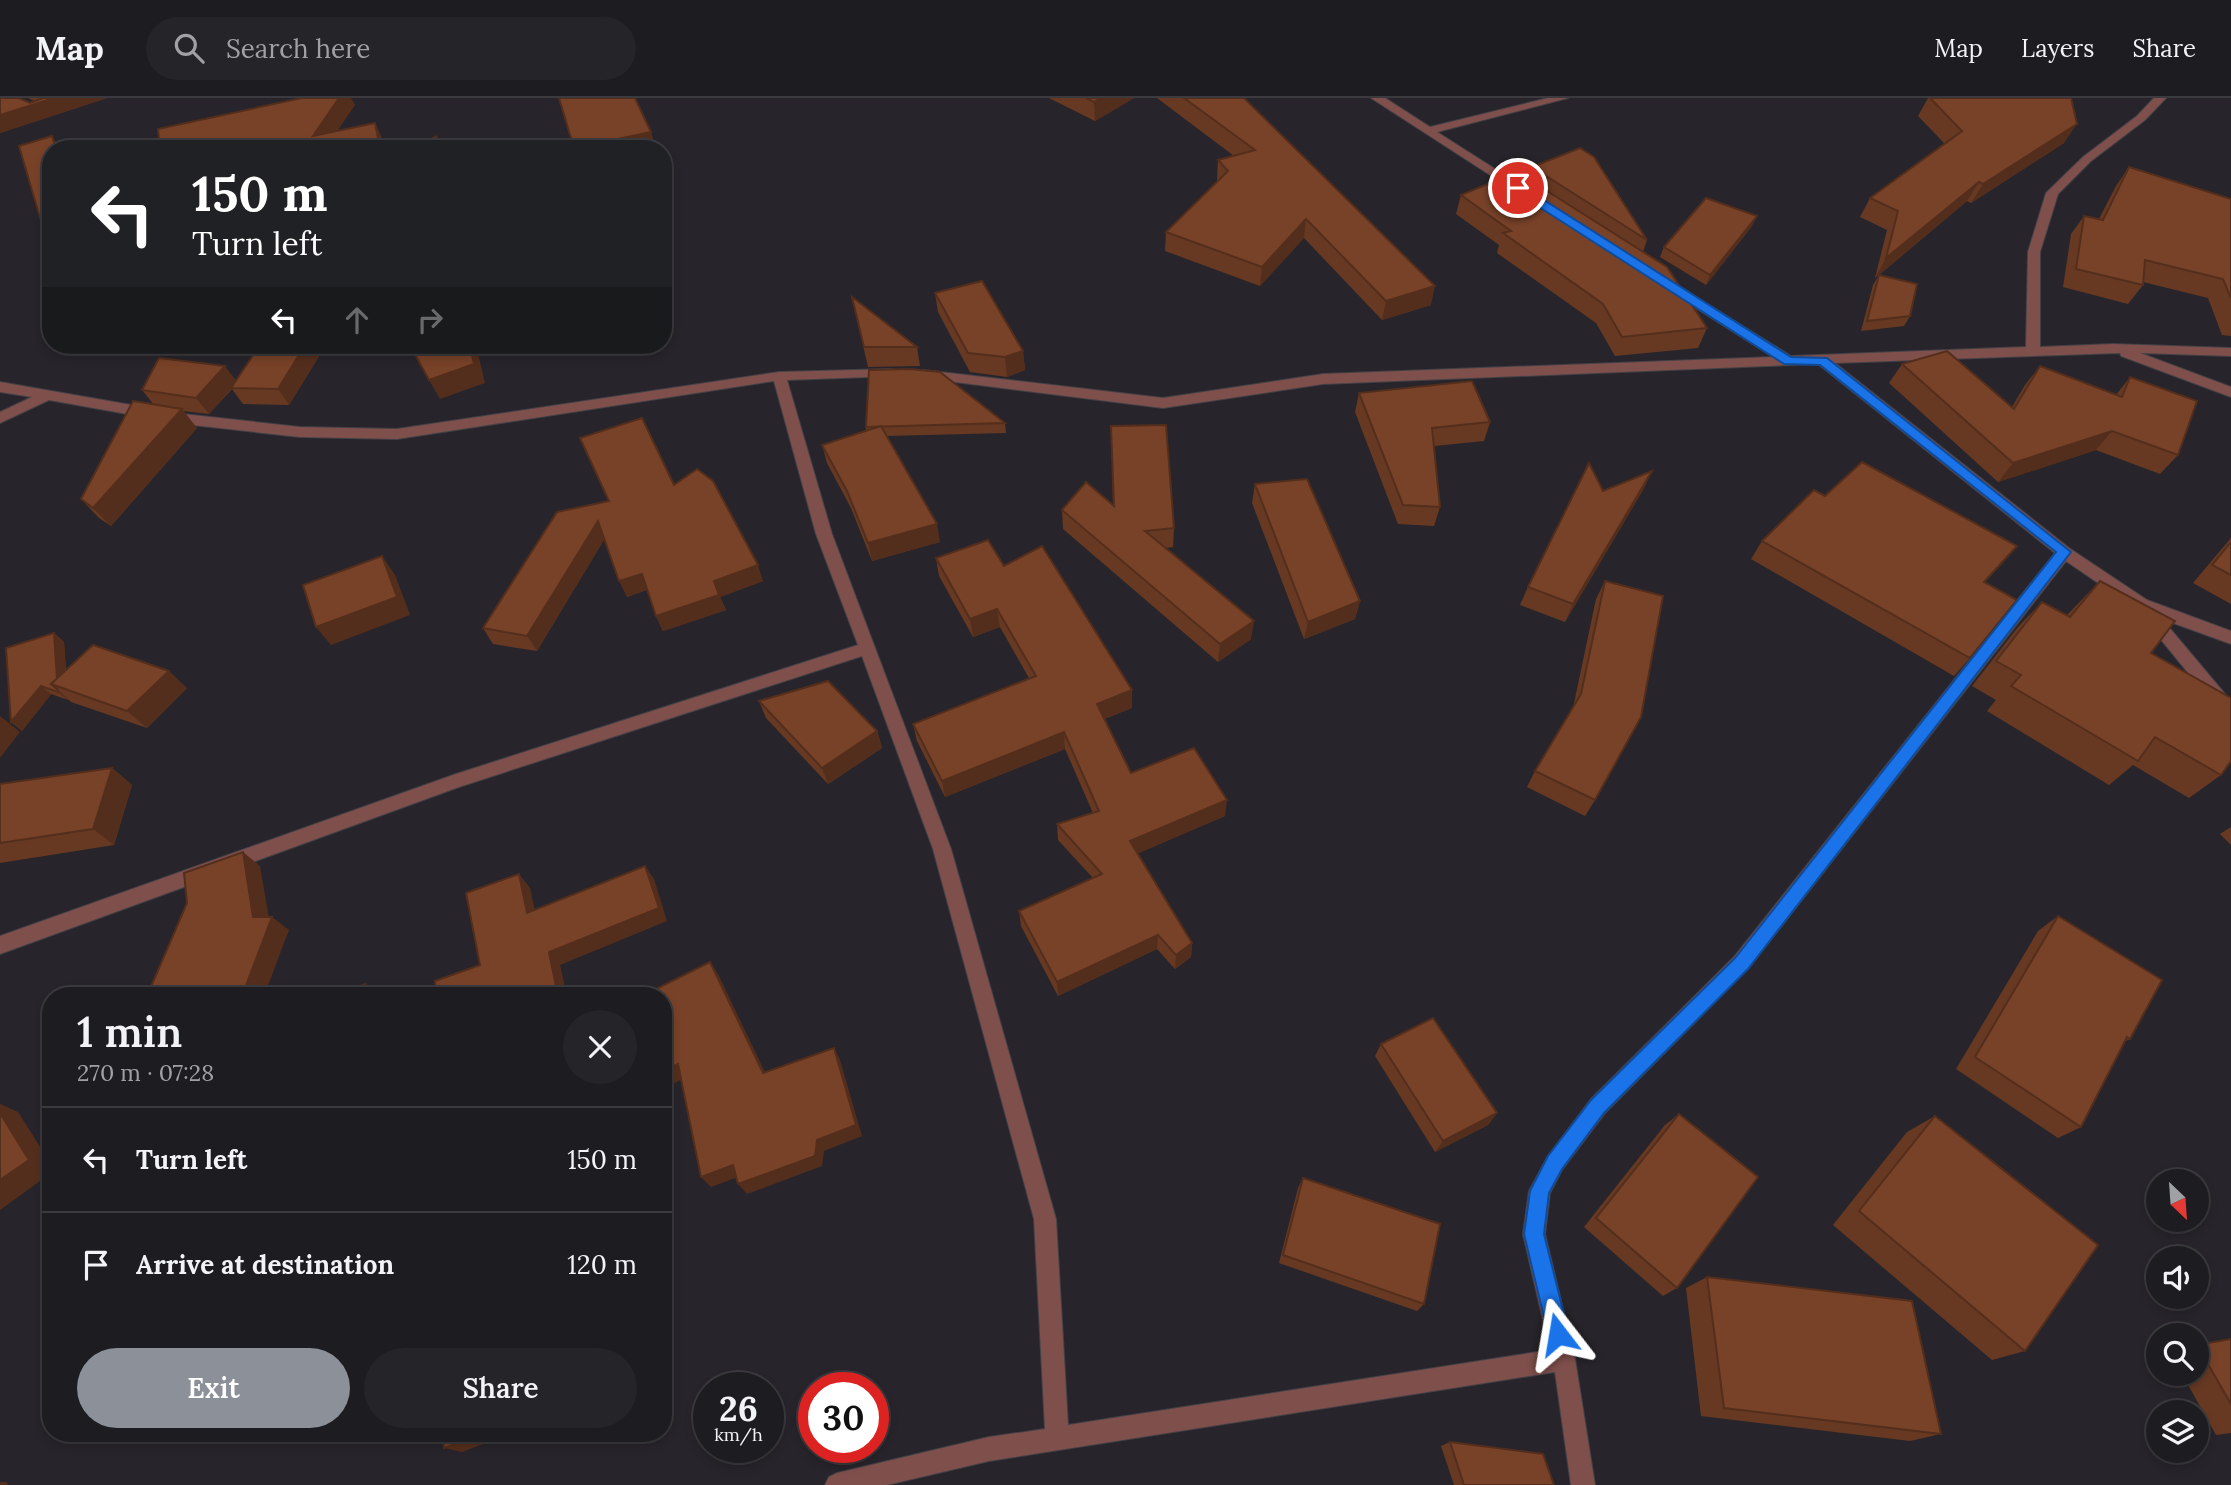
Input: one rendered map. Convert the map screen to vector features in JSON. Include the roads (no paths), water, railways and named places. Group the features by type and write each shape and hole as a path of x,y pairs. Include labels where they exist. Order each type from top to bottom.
{"street":[{"path":"1377,98 1532,198"},
{"path":"1427,131 1562,98"},
{"path":"2033,351 2034,252 2052,193 2087,159 2141,118 2160,98"},
{"path":"1649,272 1789,361"},
{"path":"2113,348 2231,392"},
{"path":"0,387 196,421 300,432 397,434 779,376 912,372 1163,403 1323,379 2113,348 2231,352"},
{"path":"1823,360 2064,552 2142,605 2231,638"},
{"path":"779,376 824,534 942,849 1045,1219 1057,1439"},
{"path":"0,418 48,395"},
{"path":"1583,1485 1564,1359 1534,1234 1540,1191 1555,1163 1598,1106 1741,963 2064,552"},
{"path":"2142,605 2231,713"},
{"path":"0,945 456,780 868,648"},
{"path":"837,1485 989,1449 1564,1359"}]}
